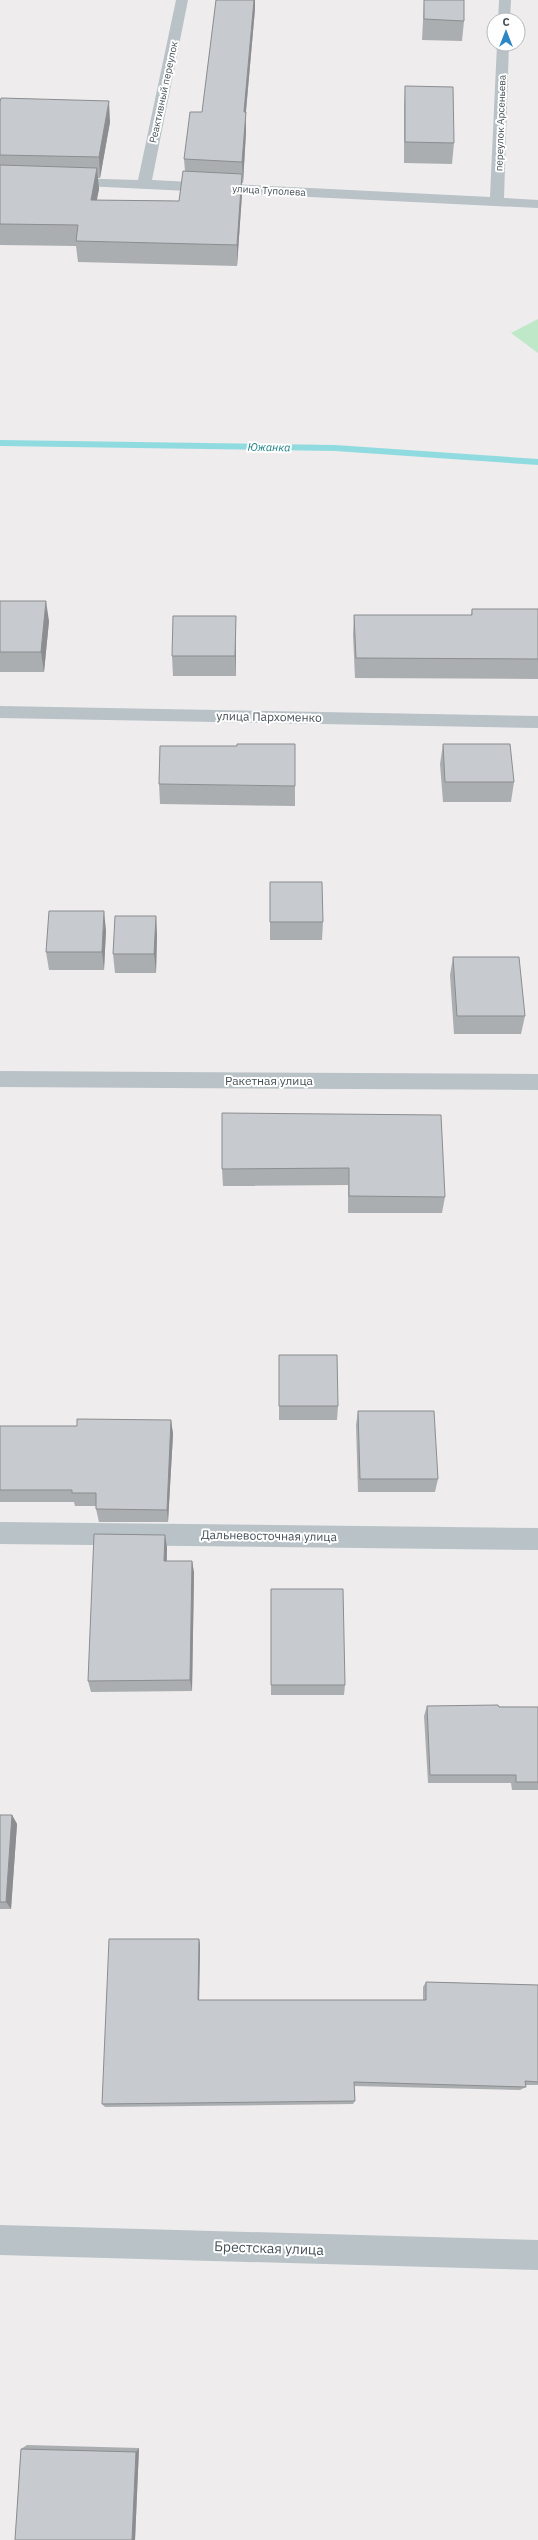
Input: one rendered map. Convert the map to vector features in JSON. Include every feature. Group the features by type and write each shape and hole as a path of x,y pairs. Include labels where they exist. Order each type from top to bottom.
{"street":[{"name":"Реактивный переулок","path":"144,184 182,0"},
{"path":"504,12 505,0"},
{"name":"переулок Арсеньева","path":"497,203 503,52"},
{"name":"улица Туполева","path":"53,182 144,184 538,204"},
{"name":"улица Пархоменко","path":"0,712 538,722"},
{"name":"Ракетная улица","path":"0,1079 538,1082"},
{"name":"Дальневосточная улица","path":"0,1534 538,1539"},
{"name":"Брестская улица","path":"0,2240 538,2255"}],"green space":[{"path":"538,319 538,353 511,333"}],"building":[{"path":"216,0 254,0 244,112 246,112 242,162 184,159 190,112 202,112"},
{"path":"424,0 464,0 464,21 424,19"},
{"path":"405,86 453,87 454,143 405,142"},
{"path":"1,98 109,101 99,157 0,155"},
{"path":"0,165 97,168 91,200 179,201 183,171 242,174 237,245 76,241 78,225 0,224"},
{"path":"0,601 46,601 41,652 0,652"},
{"path":"472,609 538,609 538,659 356,658 354,615 472,615"},
{"path":"173,616 236,616 235,656 172,656"},
{"path":"237,744 295,744 295,786 159,784 160,746 237,746"},
{"path":"443,744 510,744 514,782 445,782"},
{"path":"270,882 322,882 323,922 270,922"},
{"path":"49,911 104,911 102,952 46,952"},
{"path":"115,916 156,916 154,954 113,954"},
{"path":"453,957 519,957 525,1016 457,1016"},
{"path":"222,1113 441,1115 445,1197 349,1196 349,1168 222,1169"},
{"path":"279,1355 337,1355 338,1406 279,1406"},
{"path":"358,1411 434,1411 438,1479 360,1479"},
{"path":"77,1419 171,1420 167,1510 96,1509 96,1493 72,1493 72,1490 0,1490 0,1426 77,1426"},
{"path":"94,1534 165,1535 164,1561 192,1561 190,1680 88,1681"},
{"path":"271,1589 343,1589 345,1685 271,1685"},
{"path":"498,1705 499,1707 538,1707 538,1782 516,1782 516,1775 430,1775 427,1706"},
{"path":"0,1815 12,1815 6,1902 0,1902"},
{"path":"109,1939 199,1939 198,2000 426,2000 426,1982 538,1985 538,2082 525,2081 526,2087 354,2082 355,2101 102,2104"},
{"path":"21,2449 136,2452 132,2540 15,2540"}],"waterway":[{"name":"Южанка","path":"0,443 335,448 538,462"}]}
